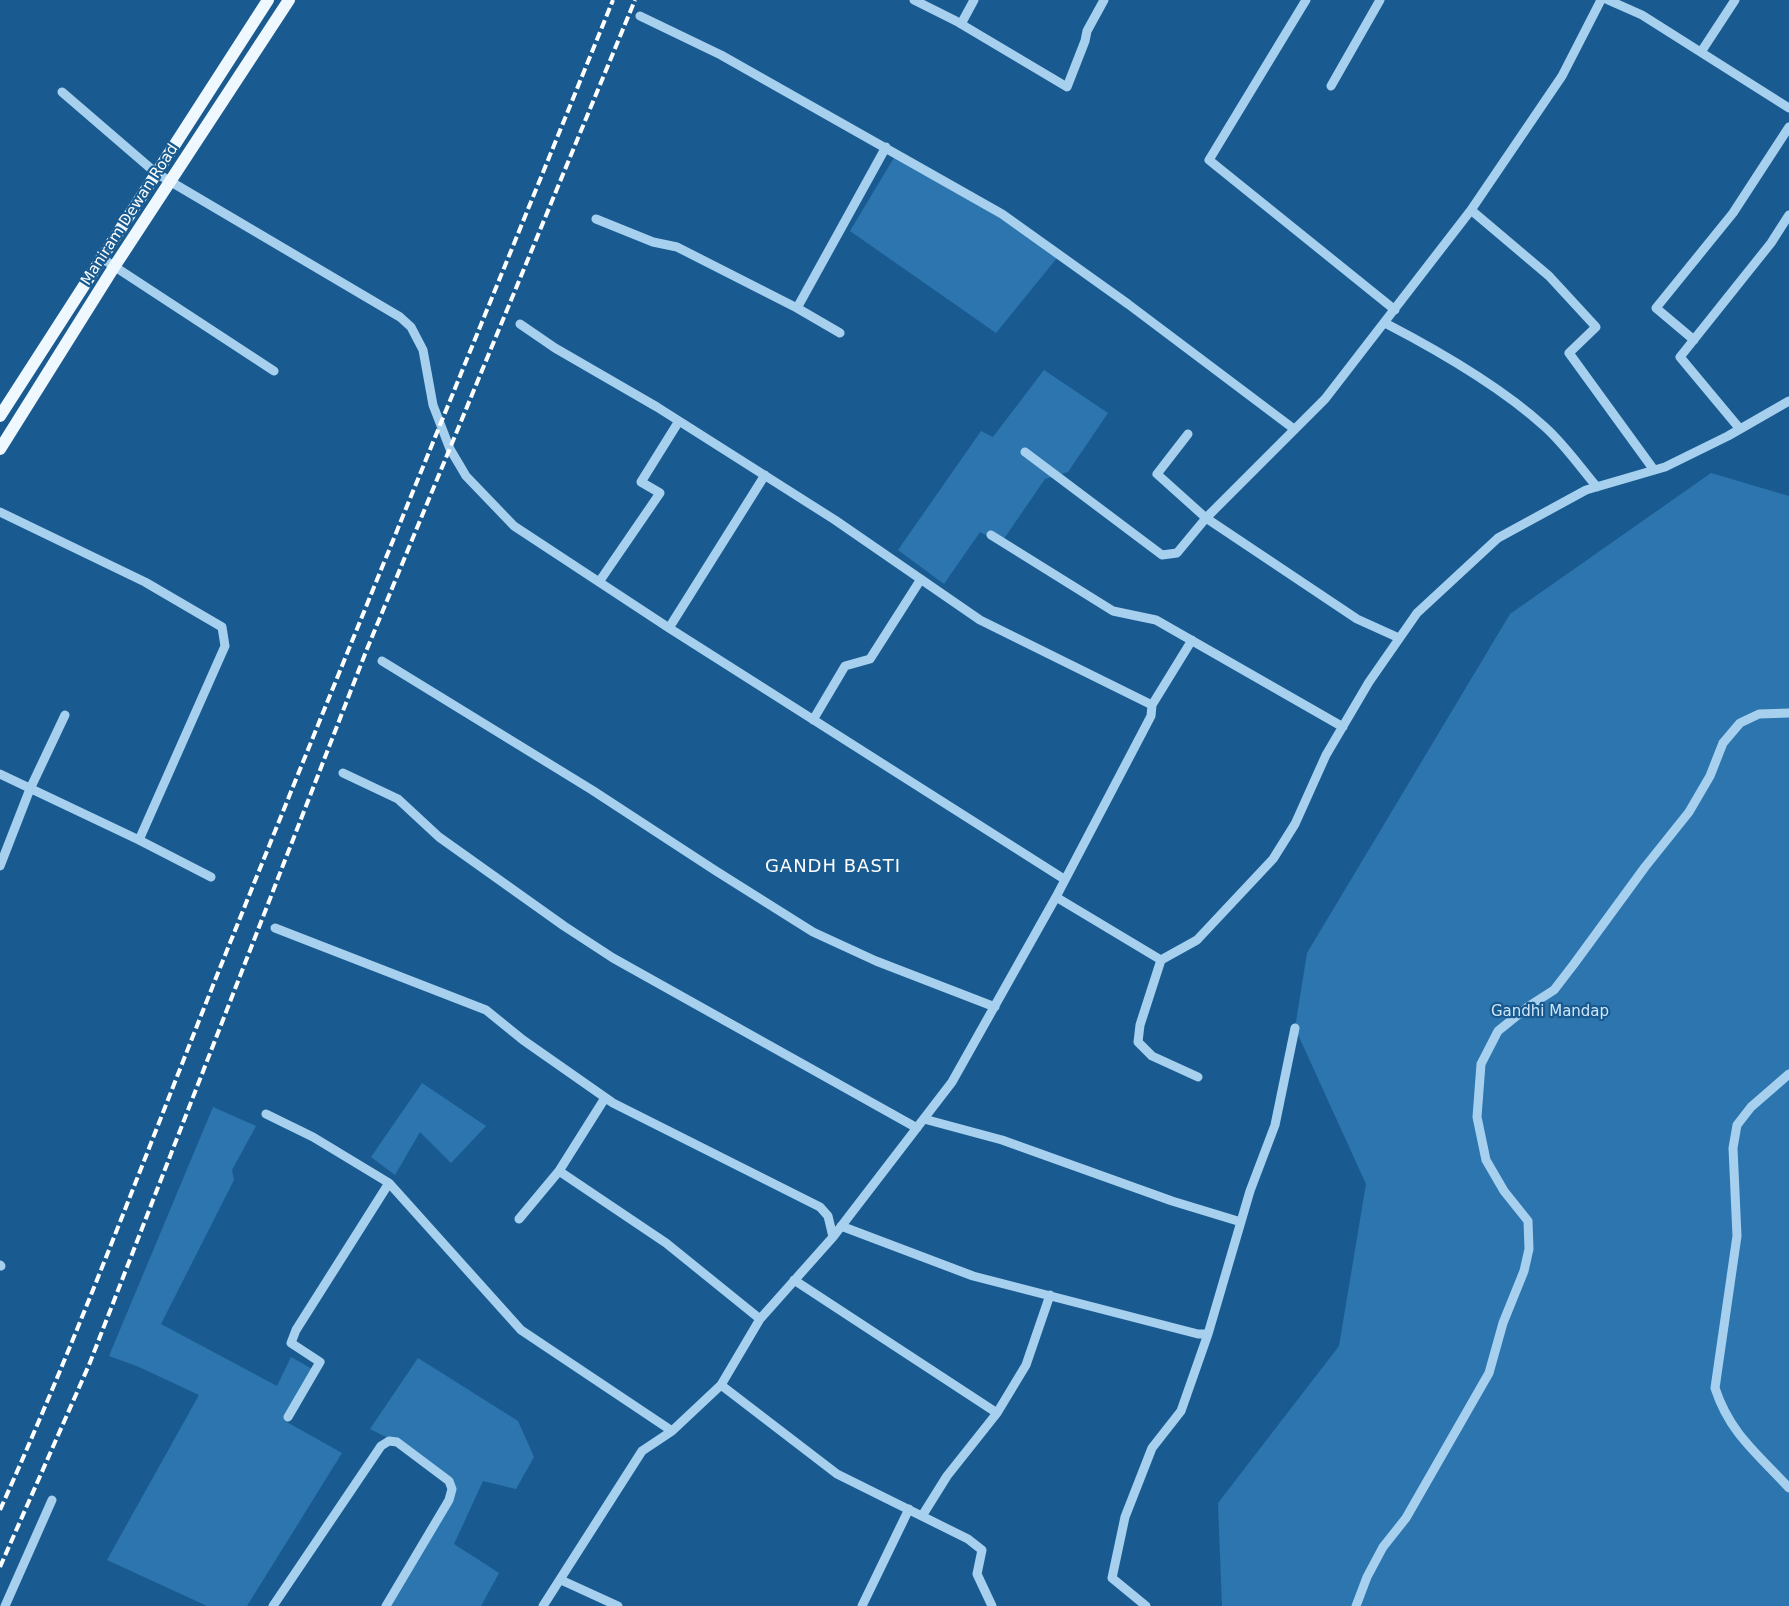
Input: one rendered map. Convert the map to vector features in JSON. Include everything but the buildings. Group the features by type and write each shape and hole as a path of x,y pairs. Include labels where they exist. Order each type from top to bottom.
{"main road":[{"name":"Maniram Dewan Road","path":"0,416 100,257 268,0"},
{"name":"Maniram Dewan Road","path":"0,449 114,267 289,0"}],"street":[{"path":"914,0 961,24 1067,87 1087,31 1104,0"},
{"path":"961,24 974,0"},
{"path":"1306,0 1209,160 1395,310"},
{"path":"1331,86 1380,0"},
{"path":"1025,452 1162,555 1177,552 1206,518 1325,399 1395,310 1471,210 1562,76 1601,0"},
{"path":"1608,0 1642,15 1788,106"},
{"path":"1701,52 1735,0"},
{"path":"640,16 721,55 1002,214 1128,304 1294,429"},
{"path":"62,92 156,173 400,317 411,326 423,350 433,405 450,449 466,476 514,526 669,628 1064,879"},
{"path":"1694,340 1656,308 1733,213 1789,127"},
{"path":"797,308 886,147"},
{"path":"1471,210 1549,276 1596,327 1569,353 1654,470"},
{"path":"1740,429 1680,357 1772,243 1789,216"},
{"path":"596,219 653,242 677,247 797,308 840,333"},
{"path":"100,257 274,371"},
{"path":"1385,323 1423,343 1500,393 1545,427 1597,487"},
{"path":"520,324 555,348 679,421 765,475 980,620 1152,705"},
{"path":"1198,1078 1152,1056 1138,1042 1140,1025 1161,960 1197,940 1273,860 1295,824 1326,755 1369,682 1417,613 1498,538 1586,490 1654,470 1740,429 1789,401"},
{"path":"599,582 660,493 641,482 679,421"},
{"path":"1188,434 1157,474 1206,518 1357,618 1399,638"},
{"path":"669,628 765,475"},
{"path":"0,512 145,582 222,627 226,646 140,840"},
{"path":"991,535 1113,611 1156,620 1343,727"},
{"path":"813,720 845,666 870,659 921,579"},
{"path":"544,1606 642,1451 672,1431 721,1385 760,1320 833,1237 952,1082 1056,897 1151,716 1152,705 1192,640"},
{"path":"382,661 592,790 716,872 813,932 876,961 995,1008"},
{"path":"1356,1606 1367,1577 1383,1547 1406,1518 1489,1373 1503,1323 1524,1271 1530,1249 1528,1221 1504,1190 1486,1160 1477,1116 1481,1064 1498,1031 1529,1006 1554,990 1569,971 1644,866 1689,812 1710,776 1723,743 1740,723 1759,714 1789,714"},
{"path":"0,866 30,789 64,715"},
{"path":"343,773 398,799 439,837 564,926 613,958 917,1128"},
{"path":"0,774 140,840 211,877"},
{"path":"1056,897 1161,960"},
{"path":"275,928 486,1010 523,1040 606,1098 820,1207 828,1216 833,1237"},
{"path":"1146,1606 1112,1578 1123,1526 1152,1448 1181,1411 1208,1334 1250,1191 1275,1125 1295,1028"},
{"path":"1789,1074 1751,1107 1736,1125 1733,1148 1736,1236 1715,1388 1722,1410 1746,1444 1789,1488"},
{"path":"519,1219 559,1171 606,1098"},
{"path":"266,1114 314,1137 389,1182 522,1330 672,1431"},
{"path":"924,1119 1002,1140 1172,1201 1241,1222"},
{"path":"559,1171 666,1243 760,1320"},
{"path":"288,1417 320,1362 291,1343 296,1330 389,1182"},
{"path":"841,1226 973,1276 1198,1334 1208,1334"},
{"path":"794,1280 997,1413"},
{"path":"922,1516 947,1476 997,1413 1026,1365 1050,1295"},
{"path":"721,1385 838,1474 968,1539 982,1550 977,1574 992,1606"},
{"path":"273,1606 381,1446 389,1441 398,1442 420,1458 449,1481 452,1489 449,1500 386,1606"},
{"path":"5,1606 52,1500"},
{"path":"862,1606 909,1509"},
{"path":"561,1580 618,1606"}],"green space":[{"path":"895,156 1014,226 1057,258 996,333 850,231"},
{"path":"1044,370 1108,413 1068,472 1045,479 1001,543 980,532 944,584 898,550 981,431 993,437"},
{"name":"Gandhi Mandap","path":"1711,473 1789,496 1789,1606 1222,1606 1218,1503 1339,1346 1366,1184 1295,1028 1307,953 1510,614"},
{"path":"422,1083 486,1126 451,1163 420,1132 395,1175 371,1157"},
{"path":"213,1107 256,1126 232,1170 234,1180 161,1324 277,1386 291,1357 314,1370 285,1421 342,1453 247,1606 207,1606 107,1560 199,1395 139,1367 109,1356"},
{"path":"418,1358 518,1421 534,1457 516,1489 483,1481 454,1544 499,1573 481,1606 385,1606 454,1490 388,1438 370,1429"}],"railway":[{"path":"0,1510 91,1295 281,816 613,0"},
{"path":"0,1567 89,1365 367,649 635,0"}],"district":[{"name":"GANDH BASTI","path":"833,867"}]}
